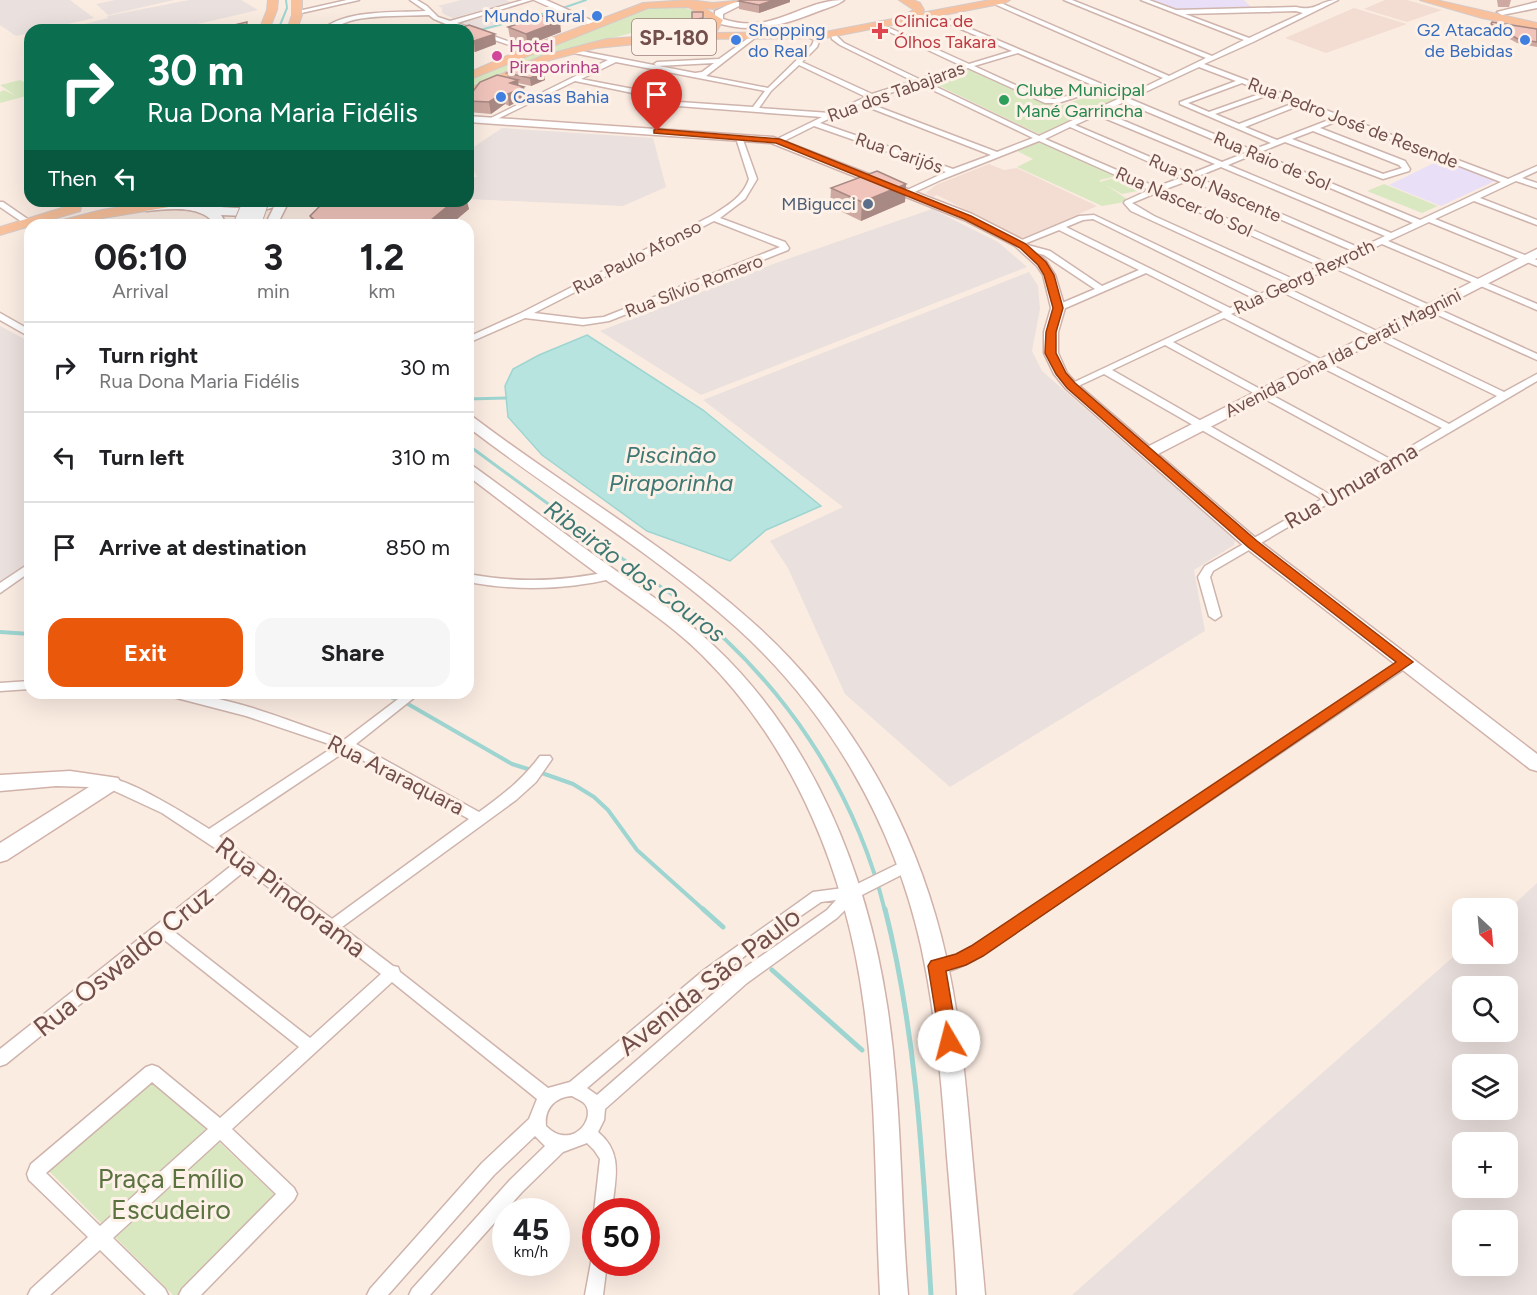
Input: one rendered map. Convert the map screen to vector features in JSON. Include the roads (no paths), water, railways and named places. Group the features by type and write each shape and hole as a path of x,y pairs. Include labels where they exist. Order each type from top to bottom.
{"main road":[{"path":"267,24 273,8 273,0"},
{"path":"294,21 297,0"},
{"path":"538,0 597,25"},
{"path":"474,74 529,50 658,0"},
{"path":"646,5 684,2 713,6 739,0"},
{"path":"474,91 499,82 540,61 571,51 642,36 707,30 715,27 718,14 722,10 747,0"},
{"path":"684,2 731,25 761,27 840,0"},
{"path":"880,26 919,12 918,6 904,0"},
{"path":"909,0 930,3 970,0"},
{"name":"SP-180","path":"595,45 686,36 833,34 1005,0"},
{"path":"1425,0 1454,4 1537,26"},
{"path":"1454,4 1490,14 1537,5"},
{"path":"1502,12 1537,19"},
{"path":"567,36 559,45 571,51"},
{"path":"474,119 777,141 975,221 1021,245 1042,264 1049,275 1058,308 1051,332 1051,353 1061,374 1071,386 1252,544 1537,764"},
{"path":"53,219 84,207"},
{"path":"86,219 141,207"},
{"path":"135,208 185,207 208,211 245,212 262,207"},
{"path":"208,211 219,219"},
{"path":"0,231 24,229"},
{"path":"0,243 24,231"},
{"name":"Avenida Dona Ida Cerati Magnini","path":"1148,453 1480,282 1533,258"},
{"path":"474,425 533,470 686,577 761,641 803,686 855,759 888,818 898,870 937,966 953,1085 971,1295"},
{"path":"474,473 687,630 729,671 745,691 775,732 809,787 858,890 882,1059 894,1295"},
{"name":"Rua Pindorama","path":"0,783 61,778 103,781"},
{"path":"0,840 103,781"},
{"path":"0,854 103,781"}],"street":[{"path":"294,21 356,0"},
{"path":"412,0 425,7 430,14 451,24 529,0"},
{"path":"1067,0 1212,58"},
{"path":"1144,0 1251,41"},
{"path":"1253,0 1262,10"},
{"path":"908,193 953,172 1070,125 1335,0"},
{"path":"994,2 1168,78"},
{"path":"1176,12 1296,9 1309,12"},
{"path":"333,24 351,19 430,14"},
{"name":"Rua Raio de Sol","path":"933,15 1253,153 1425,221 1533,258"},
{"path":"880,26 1048,102 1102,87"},
{"path":"474,32 529,50"},
{"path":"833,34 836,41 842,44"},
{"path":"705,76 754,36"},
{"path":"755,109 770,90 815,46 817,39 809,36"},
{"path":"815,46 825,42 842,44"},
{"name":"Rua Nascer do Sol","path":"842,44 1041,138 1537,357"},
{"path":"571,51 635,64 665,66 721,61"},
{"name":"Rua dos Tabajaras","path":"777,141 872,97 1018,51"},
{"path":"489,120 614,60"},
{"path":"800,63 872,97"},
{"name":"Rua Pedro José de Resende","path":"1198,64 1340,118 1513,180 1537,186"},
{"path":"665,66 694,76 705,76 770,90"},
{"path":"573,79 640,92 678,104 829,115"},
{"path":"1240,81 1182,103 1278,143"},
{"path":"532,91 542,93"},
{"path":"1207,115 1271,92"},
{"path":"860,102 998,155"},
{"path":"1238,127 1299,103"},
{"path":"1096,112 1225,165 1537,307"},
{"path":"1293,282 1134,209 1129,202 1340,118"},
{"name":"Rua Carijós","path":"812,123 953,172"},
{"name":"Rua Sol Nascente","path":"1070,125 1360,251"},
{"path":"1287,140 1383,177 1406,169 1402,163 1315,129"},
{"name":"Rua Paulo Afonso","path":"474,337 524,315 714,218 736,203 752,185 751,172 738,137"},
{"name":"Rua Georg Rexroth","path":"1071,386 1537,168"},
{"path":"1474,198 1537,223"},
{"path":"0,204 24,224"},
{"path":"1021,245 1082,218 1094,217 1260,298"},
{"name":"Rua Sílvio Romero","path":"524,315 584,322 606,319 785,248 782,244 714,218"},
{"path":"1059,227 1449,428"},
{"path":"1021,245 1047,253 1101,289"},
{"path":"1058,308 1146,270"},
{"path":"1280,288 1505,396"},
{"path":"0,316 24,330"},
{"path":"1166,342 1391,463"},
{"path":"1104,370 1330,499"},
{"name":"Rua Umuarama","path":"1215,616 1204,573 1537,377"},
{"path":"567,583 586,571 592,561"},
{"path":"0,589 24,571"},
{"path":"474,579 520,586 567,583 611,575"},
{"path":"937,966 960,960 977,951 1406,662"},
{"path":"0,687 24,685"},
{"name":"Rua Araraquara","path":"198,699 248,711 346,745 480,819"},
{"path":"208,836 346,745 408,699"},
{"path":"332,927 480,819 531,778 544,762"},
{"name":"Rua Pindorama","path":"103,781 146,799 246,862 393,972 547,1098"},
{"name":"Rua Oswaldo Cruz","path":"0,1059 246,862"},
{"name":"Avenida São Paulo","path":"596,1106 742,978 832,914 858,890 898,870"},
{"name":"Avenida São Paulo","path":"573,1089 709,975 769,930 818,896 858,890"},
{"path":"162,930 310,1047"},
{"path":"37,1295 393,972"},
{"path":"159,1295 35,1174 152,1072 220,1129 288,1194 188,1295"},
{"path":"418,1295 516,1186 560,1144 580,1140 588,1134 597,1116 596,1106 583,1092 573,1089 560,1091 547,1098 539,1110 537,1123 542,1134 560,1144"},
{"path":"376,1295 488,1169 537,1123"},
{"path":"588,1134 600,1144 608,1158 604,1198"},
{"path":"594,1295 596,1276"}],"water":[{"name":"Piscinão Piraporinha","path":"587,335 703,410 821,506 766,530 730,561 647,531 542,455 508,417 505,386 513,369 539,355"}],"waterway":[{"path":"280,24 287,8 286,0"},
{"name":"Ribeirão dos Couros","path":"480,30 554,11 586,0"},
{"path":"474,399 506,398"},
{"name":"Ribeirão dos Couros","path":"474,449 683,603"},
{"name":"Ribeirão dos Couros","path":"681,601 751,666 782,701 809,739 854,821 885,911"},
{"path":"0,632 24,634"},
{"path":"395,699 408,704 512,764 531,770"},
{"path":"539,772 573,784 594,797 608,810 637,850 705,911"},
{"path":"703,909 723,927"},
{"name":"Ribeirão dos Couros","path":"885,909 896,957 912,1053 931,1295"},
{"path":"772,970 862,1050"}],"place":[{"name":"Mundo Rural","path":"597,16"},
{"name":"Clinica de Ólhos Takara","path":"880,31"},
{"name":"Shopping do Real","path":"736,40"},
{"name":"G2 Atacado de Bebidas","path":"1525,40"},
{"name":"Hotel Piraporinha","path":"497,56"},
{"name":"Casas Bahia","path":"501,97"},
{"name":"Clube Municipal Mané Garrincha","path":"1004,100"},
{"name":"MBigucci","path":"868,204"}],"park label":[{"name":"Praça Emílio Escudeiro","path":"171,1194"}]}
